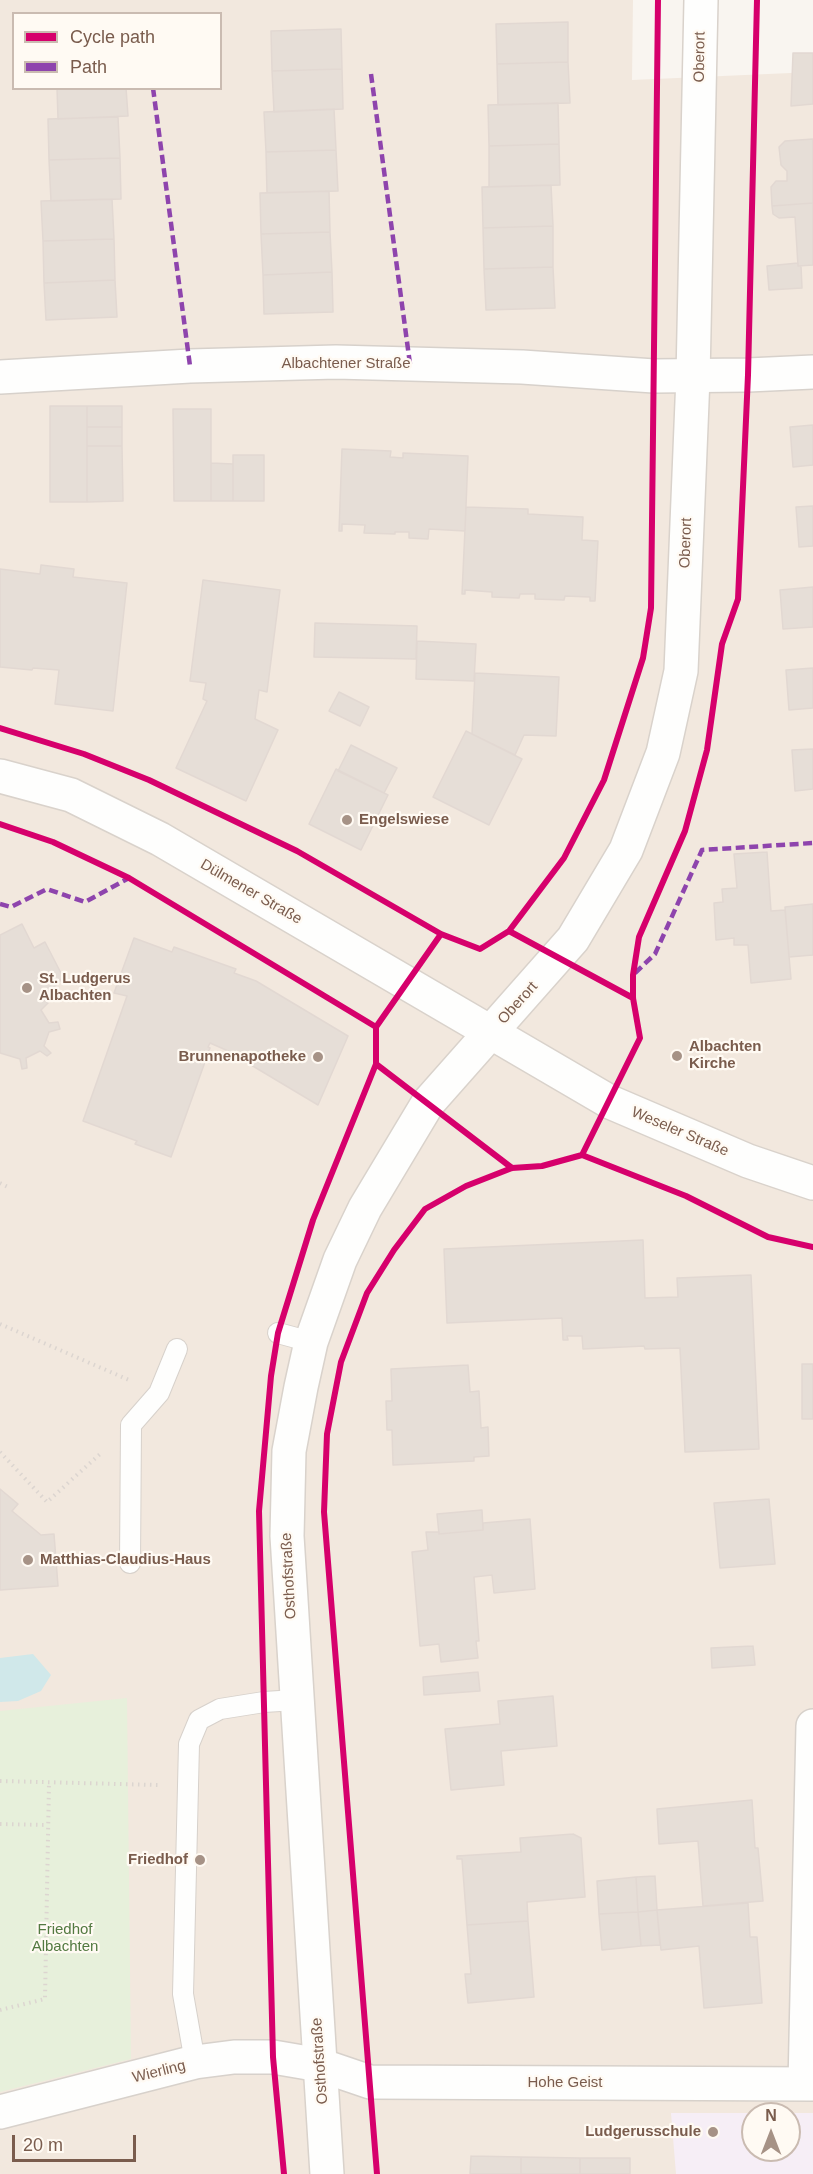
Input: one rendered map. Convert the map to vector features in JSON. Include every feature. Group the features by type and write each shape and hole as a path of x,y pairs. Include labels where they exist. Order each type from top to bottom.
{"street":[{"name":"Oberort","path":"492,1032 573,939 626,850 663,753 681,671 693,377 701,0"},
{"name":"Albachtener Straße","path":"0,377 190,366 336,362 522,367 693,377 813,372"},
{"name":"Dülmener Straße","path":"0,776 71,795 160,839 492,1032"},
{"name":"Weseler Straße","path":"492,1032 610,1102 748,1161 813,1184"},
{"name":"Osthofstraße","path":"327,2174 286,1536 289,1462 311,1342 340,1260 365,1208 428,1103 492,1032"},
{"path":"809,2084 813,1726"},
{"name":"Wierling","path":"0,2112 195,2062 234,2057 273,2057 320,2065"},
{"name":"Hohe Geist","path":"320,2065 370,2082 809,2084"}],"lane":[{"path":"278,1334 311,1342"},
{"path":"130,1563 132,1425 159,1393 177,1349"},
{"path":"195,2062 183,1994 189,1744 199,1720 220,1709 296,1700"}],"path":[{"path":"0,1183 8,1187"},
{"path":"0,1324 159,1393"},
{"path":"0,1452 47,1502 132,1425"},
{"path":"0,1781 188,1786"},
{"path":"0,2010 45,1999 49,1783"},
{"path":"0,1824 48,1825"}],"shaded area":[{"path":"0,0 633,0 632,80 813,72 813,2174 0,2174"},
{"name":"Ludgerusschule","path":"671,2113 741,2113 741,2162 801,2162 801,2113 813,2113 813,2174 676,2174"}],"green space":[{"name":"Friedhof Albachten","path":"127,1698 131,2059 0,2092 0,1711"}],"water":[{"path":"33,1654 51,1675 41,1691 18,1701 0,1702 0,1658"}],"building":[{"path":"568,22 568,62 497,64 496,24"},
{"path":"341,29 342,69 272,71 271,31"},
{"path":"793,53 813,53 813,104 791,106"},
{"path":"568,62 570,103 498,105 497,64"},
{"path":"342,69 343,109 274,112 272,71"},
{"path":"57,90 126,90 128,116 58,119"},
{"path":"558,103 559,144 489,146 488,105"},
{"path":"334,109 336,150 266,152 264,112"},
{"path":"118,117 120,158 49,160 48,119"},
{"path":"813,139 813,203 772,206 771,187 776,181 787,181 787,171 781,165 779,147 785,141"},
{"path":"559,144 560,185 489,187 489,146"},
{"path":"336,150 338,191 267,193 266,152"},
{"path":"120,158 121,199 51,201 49,160"},
{"path":"551,185 553,226 483,228 482,187"},
{"path":"329,191 330,232 261,234 260,193"},
{"path":"112,199 114,239 43,241 41,201"},
{"path":"813,203 813,265 798,266 795,217 779,218 773,214 772,206"},
{"path":"553,226 553,267 484,269 483,228"},
{"path":"330,232 332,272 263,275 261,234"},
{"path":"114,239 115,280 44,283 43,241"},
{"path":"798,263 798,266 801,266 802,288 769,290 767,266"},
{"path":"553,267 555,308 486,310 484,269"},
{"path":"332,272 333,312 264,314 263,275"},
{"path":"115,280 117,317 46,320 44,283"},
{"path":"50,406 87,406 87,502 50,502"},
{"path":"87,406 122,406 122,427 87,427"},
{"path":"173,409 211,409 211,501 174,501"},
{"path":"813,425 813,465 793,467 790,427"},
{"path":"87,427 122,427 122,446 87,446"},
{"path":"87,446 122,446 123,501 87,502"},
{"path":"342,449 391,451 390,457 403,458 403,453 468,456 465,531 429,529 428,539 409,538 409,532 364,533 365,525 342,524 342,531 339,531"},
{"path":"233,455 264,455 264,501 233,501"},
{"path":"211,463 233,464 233,501 211,501"},
{"path":"813,506 813,546 799,547 796,507"},
{"path":"466,507 528,509 528,514 583,517 582,540 598,541 595,601 590,601 590,597 565,596 564,600 535,599 535,594 520,594 519,598 492,597 492,592 465,590 465,594 462,594"},
{"path":"41,565 74,569 73,577 127,583 113,711 55,704 59,670 0,667 0,569 40,574"},
{"path":"203,580 280,590 267,692 259,690 255,719 278,730 246,801 176,768 207,701 203,699 206,683 190,681"},
{"path":"813,587 813,627 783,629 780,590"},
{"path":"315,623 417,626 416,659 314,657"},
{"path":"417,641 476,644 474,681 416,679"},
{"path":"813,668 813,708 789,710 786,670"},
{"path":"475,673 559,677 556,736 524,735 515,755 472,734"},
{"path":"339,692 369,707 360,726 329,711"},
{"path":"466,731 522,759 489,825 433,797"},
{"path":"351,745 397,768 384,793 338,771"},
{"path":"813,749 813,789 795,791 792,750"},
{"path":"336,769 388,795 361,850 309,824"},
{"path":"767,852 771,911 785,910 791,979 751,983 748,945 734,945 734,938 716,940 714,903 723,902 722,889 737,888 734,854"},
{"path":"813,904 813,955 789,957 785,907"},
{"name":"St. Ludgerus Albachten","path":"22,924 34,948 45,942 63,977 44,1000 48,1003 41,1010 49,1023 58,1022 60,1029 49,1032 44,1046 51,1053 47,1056 40,1051 26,1058 27,1068 22,1069 20,1059 0,1053 0,935"},
{"path":"134,938 172,952 174,947 236,969 234,973 256,981 348,1036 318,1105 226,1050 210,1043 171,1157 135,1144 137,1141 83,1121 127,996 114,993"},
{"path":"643,1240 645,1298 678,1297 677,1278 751,1275 759,1449 685,1452 680,1348 645,1349 644,1346 583,1349 582,1336 567,1336 568,1340 563,1340 562,1318 447,1323 444,1249"},
{"path":"802,1364 813,1364 813,1419 802,1419"},
{"path":"468,1365 470,1392 479,1391 481,1428 488,1427 489,1456 474,1457 474,1461 393,1465 392,1430 387,1430 386,1401 392,1401 391,1369"},
{"name":"Matthias-Claudius-Haus","path":"0,1489 18,1504 12,1511 41,1535 54,1534 58,1586 0,1590"},
{"path":"769,1499 775,1564 720,1568 714,1503"},
{"path":"482,1510 483,1530 439,1534 437,1514"},
{"path":"530,1519 535,1589 494,1593 492,1575 474,1577 479,1641 476,1641 478,1658 441,1662 439,1644 420,1646 412,1552 428,1550 426,1532 439,1532 439,1534 483,1530 483,1523"},
{"path":"753,1646 755,1665 712,1668 711,1648"},
{"path":"478,1672 480,1691 424,1695 423,1677"},
{"path":"553,1696 557,1746 501,1751 504,1785 451,1790 445,1729 500,1724 498,1701"},
{"path":"752,1800 755,1848 758,1848 763,1901 703,1906 698,1841 659,1844 657,1809"},
{"path":"573,1834 581,1838 585,1897 527,1902 528,1921 467,1925 462,1859 457,1859 457,1856 521,1852 520,1838"},
{"path":"655,1876 657,1910 638,1912 636,1877"},
{"path":"636,1877 638,1912 599,1914 597,1881"},
{"path":"748,1903 750,1937 757,1937 762,2003 704,2008 699,1946 661,1950 657,1910"},
{"path":"657,1910 660,1945 641,1946 638,1912"},
{"path":"638,1912 641,1946 602,1950 599,1914"},
{"path":"528,1921 534,1997 468,2003 465,1974 471,1974 467,1925"},
{"path":"471,2156 521,2157 521,2174 470,2174"},
{"path":"521,2157 580,2158 580,2174 521,2174"},
{"path":"580,2158 630,2158 630,2174 580,2174"}],"marked path":[{"path":"371,74 410,364"},
{"path":"153,90 190,366"},
{"path":"635,973 655,954 702,850 813,843"},
{"path":"0,904 11,907 47,889 85,902 129,878"}],"cycle path":[{"path":"0,728 84,754 149,780 297,851 441,934 480,949 509,931 564,858 604,780 643,658 651,608 658,0"},
{"path":"582,1155 640,1038 633,998 633,975 639,937 685,831 707,750 722,644 738,599 748,375 757,0"},
{"path":"0,824 53,842 129,878 376,1027"},
{"path":"509,931 633,998"},
{"path":"284,2174 273,2057 259,1511 271,1376 278,1333 313,1220 376,1064 376,1027 441,934"},
{"path":"376,1064 512,1168"},
{"path":"377,2174 324,1512 327,1434 341,1362 367,1293 394,1250 425,1209 466,1186 512,1168 542,1166 582,1155 686,1196 768,1237 813,1247"}],"place":[{"name":"Engelswiese","path":"347,820"},
{"name":"St. Ludgerus Albachten","path":"27,988"},
{"name":"Albachten Kirche","path":"677,1056"},
{"name":"Brunnenapotheke","path":"318,1057"},
{"name":"Matthias-Claudius-Haus","path":"28,1560"},
{"name":"Friedhof","path":"200,1860"},
{"name":"Ludgerusschule","path":"713,2132"}]}
